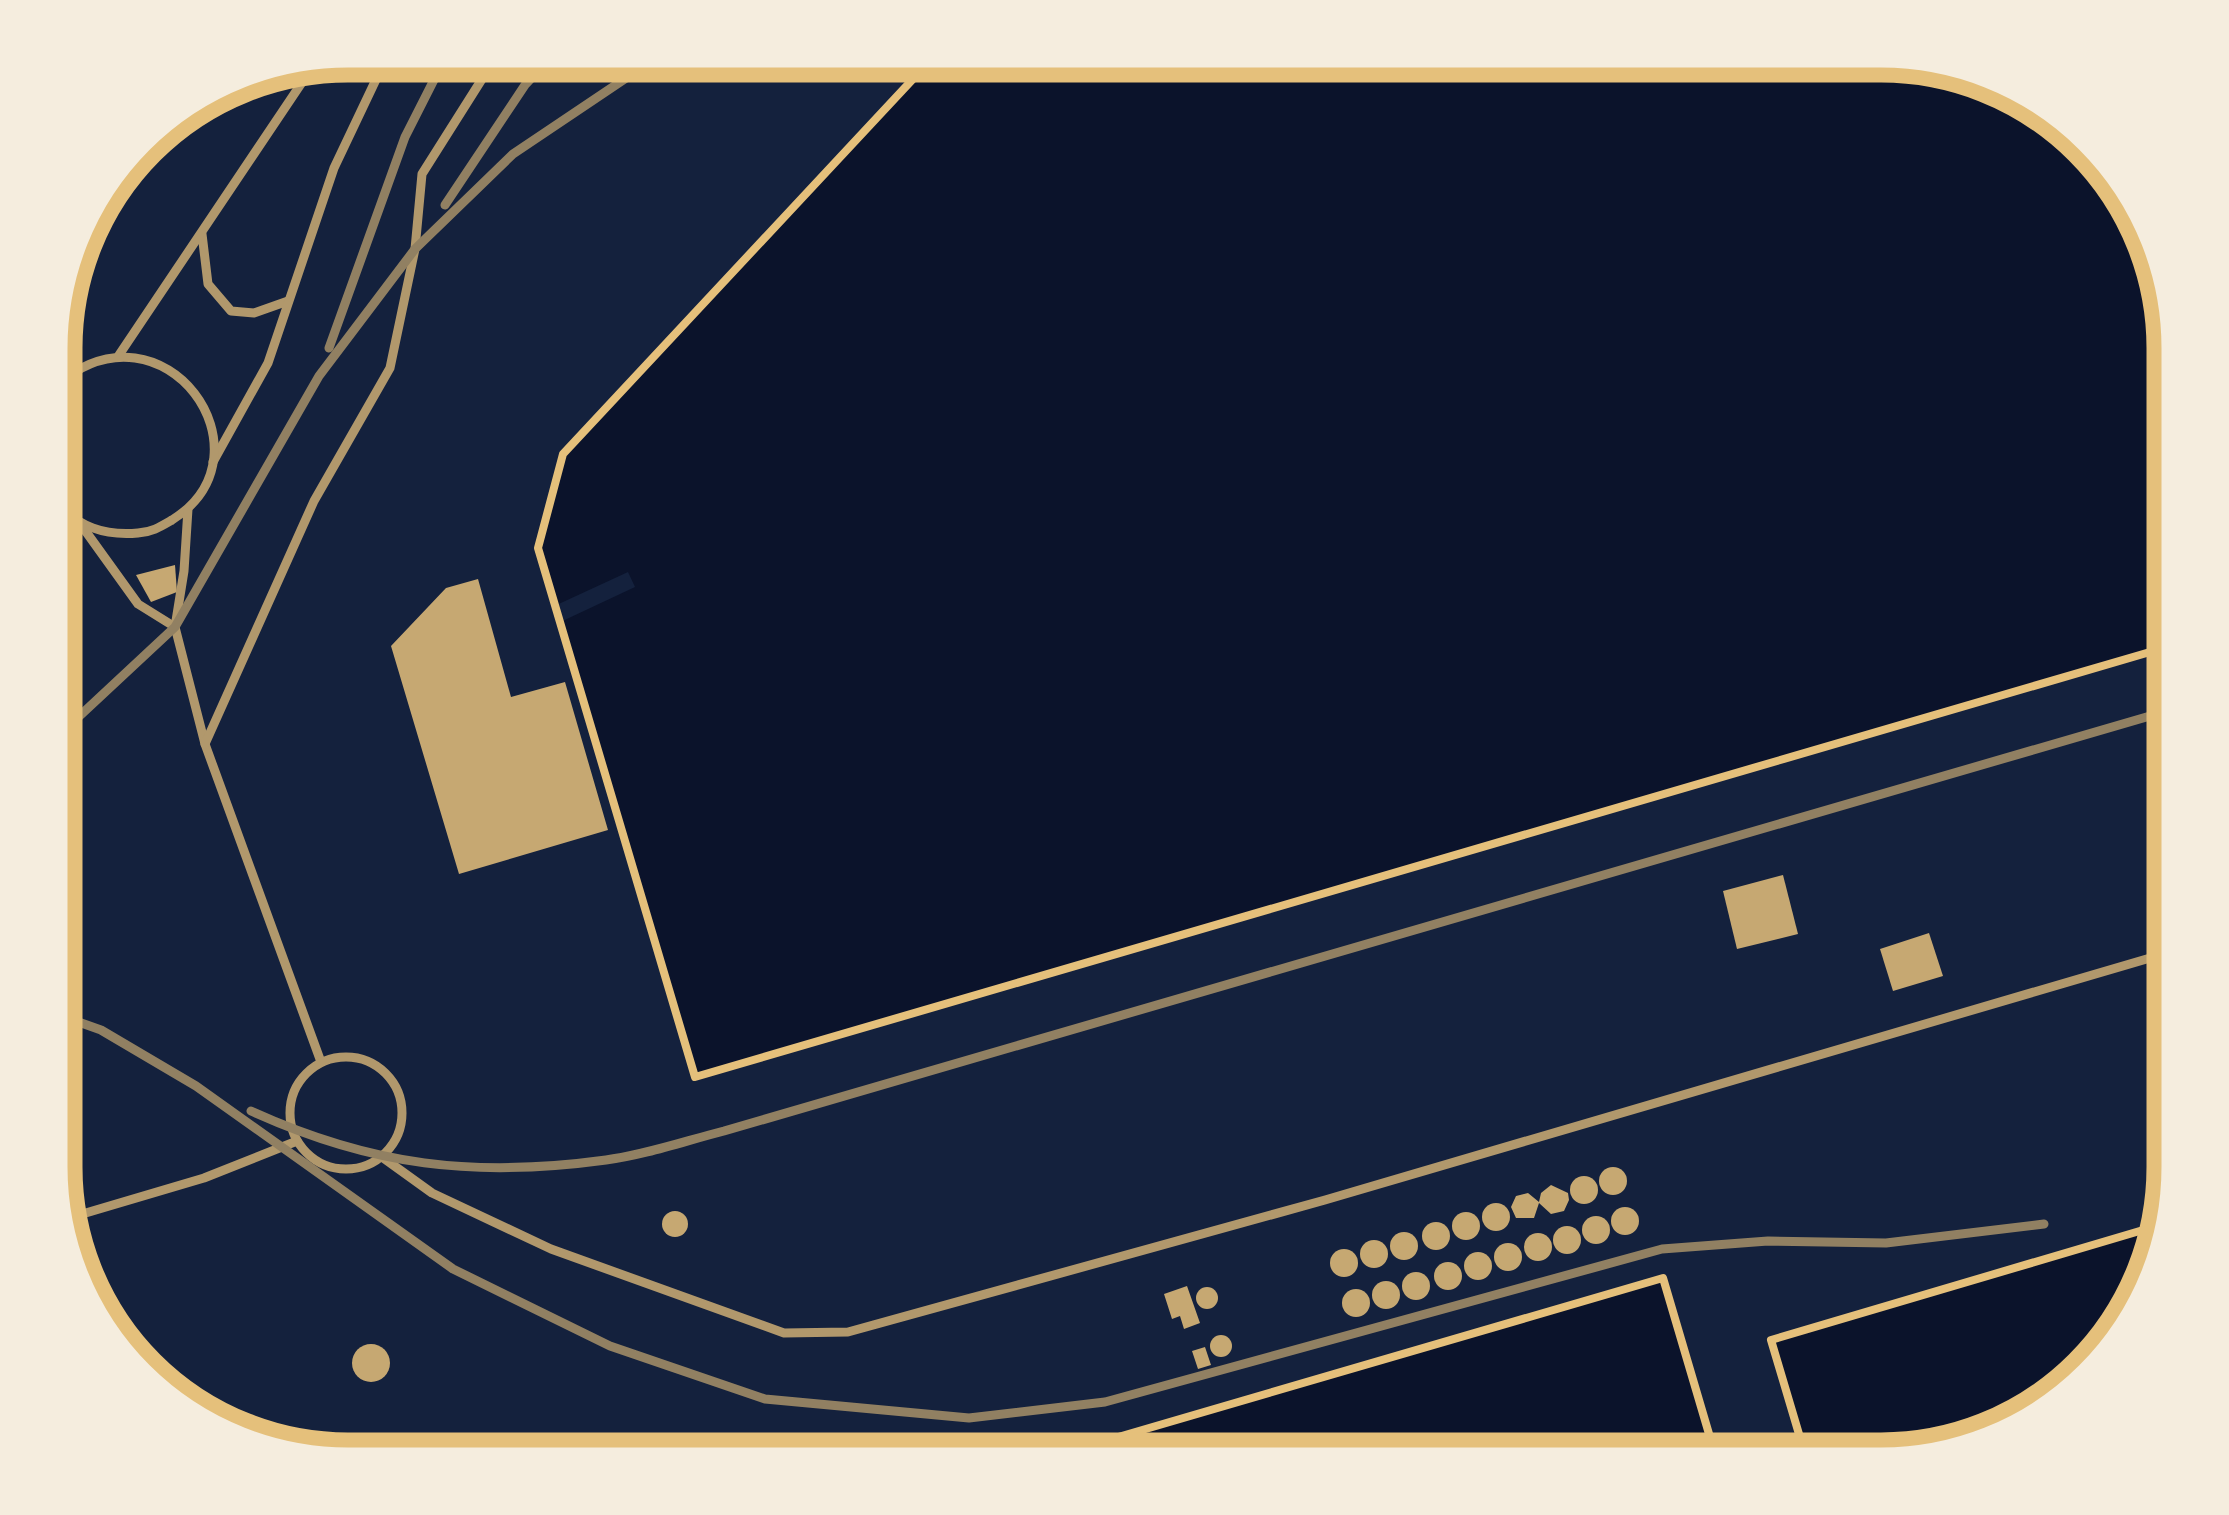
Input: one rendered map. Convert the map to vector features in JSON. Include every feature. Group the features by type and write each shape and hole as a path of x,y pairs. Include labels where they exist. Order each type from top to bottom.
{"lane":[{"path":"75,519 114,536 152,532 188,509 203,491 213,462 268,363 334,168 379,75"},
{"path":"205,744 314,501 390,368 415,249 422,174 485,75"},
{"path":"119,355 305,78"},
{"path":"202,234 208,284 231,311 254,313 289,301"},
{"path":"77,368 119,355 159,362 192,386 210,418 213,462"},
{"path":"188,509 175,627 205,744 321,1062"},
{"path":"75,520 138,604 175,627"},
{"path":"382,1157 432,1193 551,1249 784,1333 848,1332 1325,1200 2153,958"},
{"path":"346,1056 370,1061 391,1078 403,1104 399,1132 382,1157 340,1169 315,1160 297,1141 288,1108 298,1083 321,1062 346,1056"},
{"path":"79,1215 204,1178 297,1141"}],"path":[{"path":"917,75 563,454 538,548 694,1077 2153,651"},
{"path":"1800,1439 1771,1340 2147,1229"},
{"path":"1110,1440 1664,1278 1711,1439"}],"water":[{"path":"917,75 1917,77 2002,103 2061,143 2098,182 2140,260 2153,330 2153,651 695,1077 538,548 563,454"},
{"path":"2147,1229 2126,1288 2074,1360 2018,1403 1952,1431 1899,1439 1800,1439 1771,1340"},
{"path":"1663,1278 1711,1439 1110,1440"}],"pier":[{"path":"628,572 635,587 554,625 550,608"}],"building":[{"path":"175,565 177,592 151,602 136,575"},
{"path":"478,579 511,697 565,682 608,830 459,874 391,646 446,588"},
{"path":"1783,875 1798,934 1737,949 1723,891"},
{"path":"1929,933 1943,976 1893,991 1880,949"},
{"path":"1613,1167 1623,1171 1627,1181 1623,1191 1613,1195 1603,1191 1599,1181 1603,1171"},
{"path":"1584,1176 1594,1180 1598,1190 1594,1200 1584,1204 1574,1200 1570,1190 1574,1180"},
{"path":"1551,1185 1568,1193 1564,1211 1551,1214 1539,1203 1534,1218 1516,1218 1511,1207 1516,1196 1528,1193 1539,1202"},
{"path":"1496,1203 1506,1207 1510,1217 1506,1227 1496,1231 1486,1227 1482,1217 1486,1207"},
{"path":"1625,1207 1635,1211 1639,1221 1635,1231 1625,1235 1615,1231 1611,1221 1615,1211"},
{"path":"675,1211 688,1224 675,1237 662,1224"},
{"path":"1466,1212 1476,1216 1480,1226 1476,1236 1466,1240 1456,1236 1452,1226 1456,1216"},
{"path":"1596,1216 1606,1220 1610,1230 1606,1240 1596,1244 1586,1240 1582,1230 1586,1220"},
{"path":"1436,1222 1446,1226 1450,1236 1446,1246 1436,1250 1426,1246 1422,1236 1426,1226"},
{"path":"1567,1226 1577,1230 1581,1240 1577,1250 1567,1254 1557,1250 1553,1240 1557,1230"},
{"path":"1404,1232 1414,1236 1418,1246 1414,1256 1404,1260 1394,1256 1390,1246 1394,1236"},
{"path":"1538,1233 1548,1237 1552,1247 1548,1257 1538,1261 1528,1257 1524,1247 1528,1237"},
{"path":"1374,1240 1384,1244 1388,1254 1384,1264 1374,1268 1364,1264 1360,1254 1364,1244"},
{"path":"1508,1243 1518,1247 1522,1257 1518,1267 1508,1271 1498,1267 1494,1257 1498,1247"},
{"path":"1344,1249 1354,1253 1358,1263 1354,1273 1344,1277 1334,1273 1330,1263 1334,1253"},
{"path":"1478,1252 1488,1256 1492,1266 1488,1276 1478,1280 1468,1276 1464,1266 1468,1256"},
{"path":"1448,1262 1458,1266 1462,1276 1458,1286 1448,1290 1438,1286 1434,1276 1438,1266"},
{"path":"1416,1272 1426,1276 1430,1286 1426,1296 1416,1300 1406,1296 1402,1286 1406,1276"},
{"path":"1386,1281 1396,1285 1400,1295 1396,1305 1386,1309 1376,1305 1372,1295 1376,1285"},
{"path":"1187,1286 1200,1323 1184,1329 1180,1316 1172,1319 1164,1294"},
{"path":"1207,1287 1218,1298 1207,1309 1196,1298"},
{"path":"1356,1289 1366,1293 1370,1303 1366,1313 1356,1317 1346,1313 1342,1303 1346,1293"},
{"path":"1221,1335 1232,1346 1221,1357 1210,1346"},
{"path":"371,1344 384,1350 390,1363 384,1376 371,1382 358,1376 352,1363 358,1350"},
{"path":"1205,1347 1211,1365 1198,1369 1192,1351"}],"railway":[{"path":"329,348 405,137 436,75"},
{"path":"445,205 534,75"},
{"path":"75,720 175,627 319,376 415,249 513,154 631,75"},
{"path":"251,1111 339,1144 424,1163 512,1168 635,1155 2153,715"},
{"path":"75,1021 101,1030 196,1086 453,1269 610,1346 765,1399 969,1418 1105,1402 1662,1249 1768,1241 1886,1243 2044,1224"}]}
